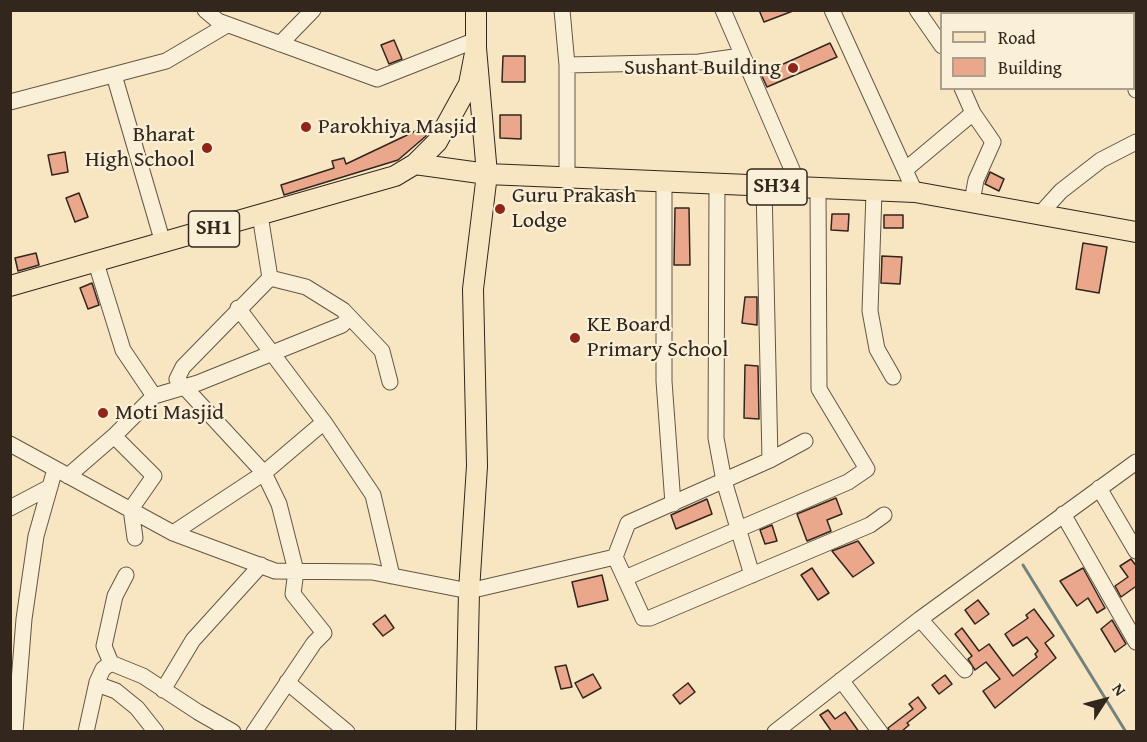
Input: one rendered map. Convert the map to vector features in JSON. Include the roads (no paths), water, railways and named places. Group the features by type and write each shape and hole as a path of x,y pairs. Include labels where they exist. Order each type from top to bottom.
{"main road":[{"name":"SH1","path":"10,286 395,176 415,164 437,142 469,84 476,44 476,10"},
{"path":"466,732 469,591 477,466 473,289 487,174 476,44"},
{"name":"SH34","path":"415,164 487,174 915,192 1137,232"}],"street":[{"path":"205,10 218,21 376,79 476,44"},
{"path":"280,44 314,10"},
{"path":"562,10 567,65 567,177"},
{"path":"625,578 848,482 867,469 819,389 809,189 741,56 723,10"},
{"path":"917,10 940,43"},
{"path":"834,11 915,192"},
{"path":"10,102 166,62 228,25"},
{"path":"567,65 699,62 741,56"},
{"path":"114,75 163,243"},
{"path":"963,90 973,113 993,142 976,180 972,201"},
{"path":"905,170 973,113"},
{"path":"1041,213 1061,191 1101,160 1137,142"},
{"path":"664,182 664,381 673,504"},
{"path":"717,184 716,438 724,481 752,575"},
{"path":"764,186 770,460"},
{"path":"874,192 870,311 877,350 892,376"},
{"path":"260,215 270,278"},
{"path":"96,263 123,350 154,396"},
{"path":"254,732 314,643 324,633 293,594 296,571 279,504 264,473 177,379 183,367 238,308 270,278"},
{"path":"270,278 306,287 343,310 358,323 382,351 390,382"},
{"path":"238,308 324,422 374,495 392,576"},
{"path":"15,732 24,619 36,536 50,487 62,472 114,436 154,396 198,383 342,325 350,318"},
{"path":"173,533 264,473 324,422"},
{"path":"114,436 154,476 131,510 135,538"},
{"path":"806,441 770,460 628,523 615,558 643,618 650,618 870,525 884,515"},
{"path":"10,444 173,533 275,571 372,572 469,591 615,558"},
{"path":"775,732 920,619 1137,462"},
{"path":"10,508 50,487"},
{"path":"1099,488 1137,551"},
{"path":"1064,514 1137,642"},
{"path":"163,690 193,640 261,565"},
{"path":"126,575 115,596 104,646 111,663 143,676 233,732"},
{"path":"920,619 965,670"},
{"path":"86,732 97,684 103,669 111,663"},
{"path":"841,680 880,732"},
{"path":"287,682 347,732"},
{"path":"97,684 116,691 137,708 156,732"}],"waterway":[{"path":"1023,565 1126,732"}],"place":[{"name":"Sushant Building","path":"793,68"},
{"name":"Parokhiya Masjid","path":"306,127"},
{"name":"Bharat High School","path":"207,148"},
{"name":"Guru Prakash Lodge","path":"500,209"},
{"name":"KE Board Primary School","path":"575,338"},
{"name":"Moti Masjid","path":"103,413"}]}
